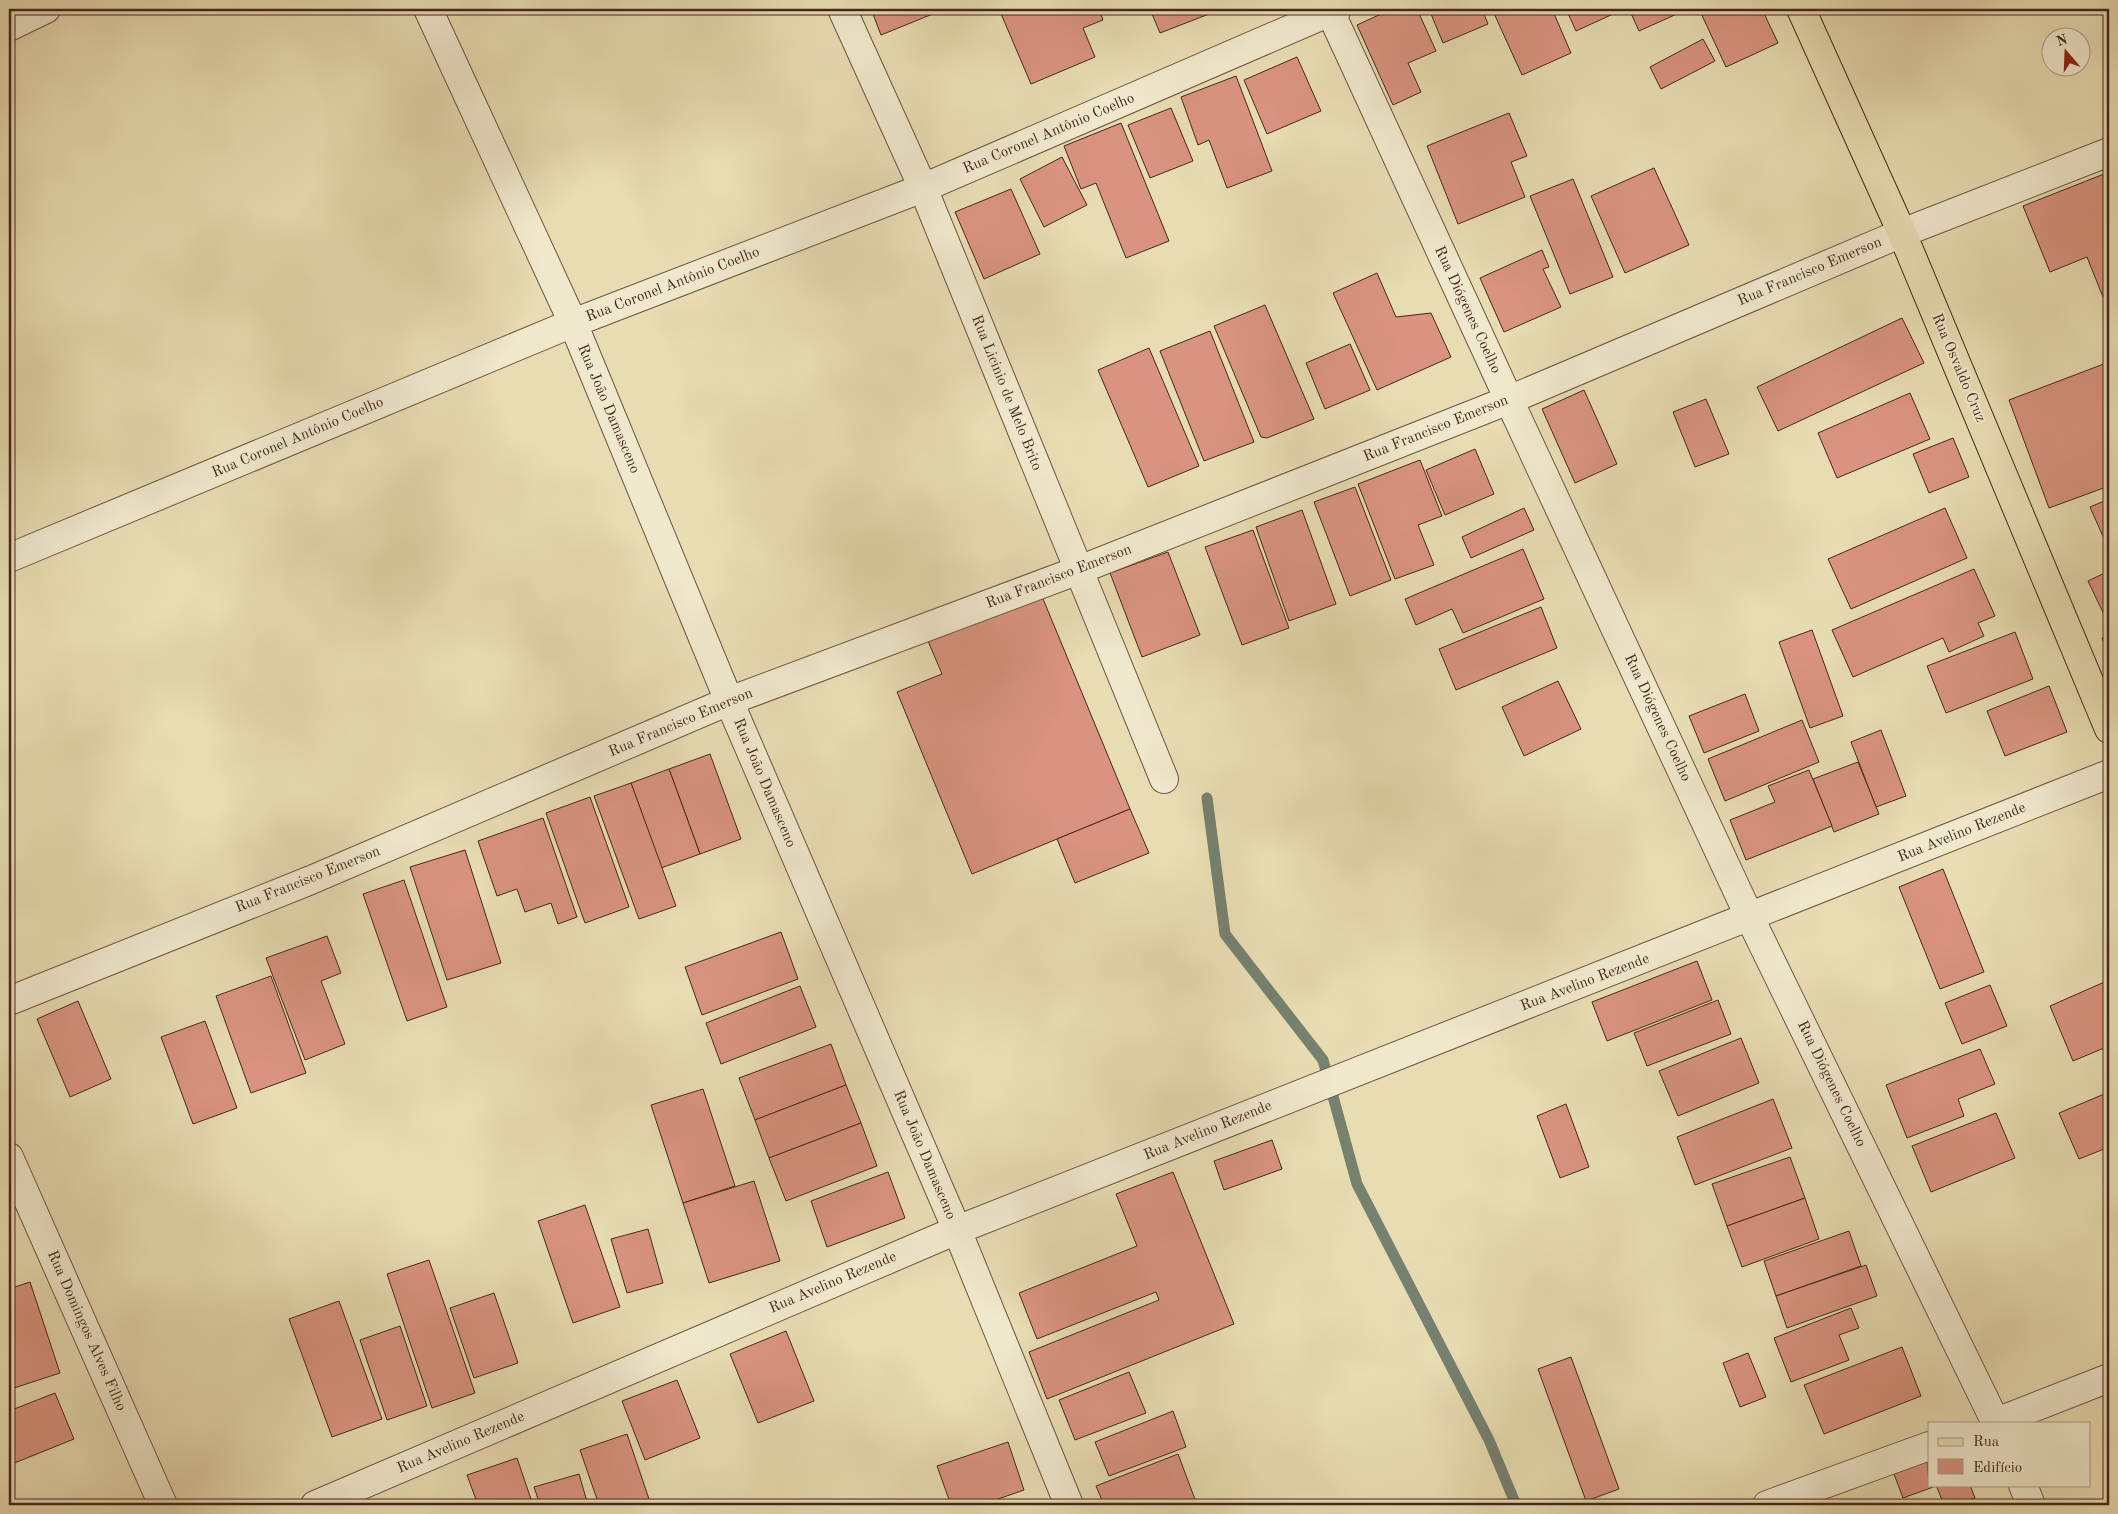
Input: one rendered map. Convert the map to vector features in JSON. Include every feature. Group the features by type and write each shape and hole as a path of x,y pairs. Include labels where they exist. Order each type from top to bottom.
{"main road":[{"name":"Rua Osvaldo Cruz","path":"1802,9 1902,233 2109,729"}],"street":[{"path":"9,27 46,9"},
{"name":"Rua João Damasceno","path":"428,9 573,324 729,701 957,1230 1069,1505"},
{"name":"Rua Licinio de Melo Brito","path":"842,9 923,188 1164,779"},
{"name":"Rua Coronel Antônio Coelho","path":"9,558 573,324 923,188 1332,10"},
{"name":"Rua Diógenes Coelho","path":"1332,10 1509,400 1750,918 1995,1422"},
{"name":"Rua Francisco Emerson","path":"9,1001 311,880 729,701 1079,570 1509,400 1902,233 2109,152"},
{"name":"Rua Avelino Rezende","path":"315,1505 957,1230 1750,918 2109,774"},
{"name":"Rua Domingos Alves Filho","path":"9,1157 163,1505"},
{"path":"1998,1422 2109,1378"},
{"path":"1767,1505 1928,1446"},
{"path":"2023,1486 2032,1505"}],"building":[{"path":"871,9 945,9 881,35"},
{"path":"999,9 1099,9 1103,20 1083,28 1095,57 1031,84"},
{"path":"1150,9 1222,9 1160,33"},
{"path":"1392,9 1417,9 1436,51 1408,63 1421,92 1393,105 1357,25"},
{"path":"1429,9 1482,9 1488,24 1443,43"},
{"path":"1492,9 1552,9 1571,53 1522,75"},
{"path":"1566,9 1624,9 1576,31"},
{"path":"1629,9 1688,9 1639,31"},
{"path":"1699,9 1762,9 1778,43 1726,67"},
{"path":"1703,39 1715,61 1661,89 1650,67"},
{"path":"1297,57 1321,111 1267,134 1244,80"},
{"path":"1236,76 1272,171 1227,188 1209,140 1198,145 1181,97"},
{"path":"1171,108 1193,161 1150,178 1128,125"},
{"path":"1509,113 1527,156 1511,162 1525,197 1458,224 1427,146"},
{"path":"1121,123 1169,241 1126,258 1096,183 1081,189 1064,146"},
{"path":"1062,157 1087,205 1044,227 1020,179"},
{"path":"1654,168 1689,245 1625,273 1591,196"},
{"path":"2109,172 2109,312 2087,257 2050,272 2023,206"},
{"path":"1573,179 1613,277 1570,294 1530,196"},
{"path":"1011,189 1040,254 984,279 955,212"},
{"path":"1542,250 1549,267 1543,269 1561,307 1504,332 1480,278"},
{"path":"1377,273 1396,317 1431,313 1451,357 1377,390 1333,293"},
{"path":"1265,305 1314,419 1267,438 1261,437 1214,326"},
{"path":"1902,318 1924,363 1778,431 1757,387"},
{"path":"1210,331 1254,442 1204,461 1160,351"},
{"path":"1350,344 1370,390 1325,409 1306,363"},
{"path":"1149,348 1199,466 1148,487 1098,370"},
{"path":"2109,362 2109,486 2049,508 2009,400"},
{"path":"1584,390 1617,464 1575,483 1542,409"},
{"path":"1910,393 1930,439 1837,478 1818,433"},
{"path":"1706,399 1729,454 1695,467 1673,412"},
{"path":"1953,438 1969,477 1929,493 1913,454"},
{"path":"1475,449 1494,494 1445,515 1426,470"},
{"path":"1420,460 1442,516 1418,525 1434,565 1395,579 1358,484"},
{"path":"1355,487 1391,580 1350,596 1314,502"},
{"path":"2109,499 2109,550 2090,507"},
{"path":"1524,508 1534,530 1471,558 1462,537"},
{"path":"1945,508 1967,558 1851,609 1828,559"},
{"path":"1302,510 1336,604 1289,621 1256,527"},
{"path":"1253,530 1289,628 1242,645 1205,547"},
{"path":"1523,549 1544,599 1463,633 1452,609 1416,625 1405,599"},
{"path":"1168,552 1200,635 1142,657 1110,573"},
{"path":"1974,569 1995,616 1978,623 1984,636 1949,652 1943,638 1853,677 1832,630"},
{"path":"2109,571 2109,625 2088,581"},
{"path":"1041,594 1130,809 972,874 897,692 942,674 928,641"},
{"path":"1541,607 1557,648 1456,690 1439,649"},
{"path":"1812,630 1843,716 1810,728 1779,642"},
{"path":"2015,632 2033,679 1946,713 1927,666"},
{"path":"2109,636 2109,658 2102,638"},
{"path":"1558,681 1581,729 1524,756 1502,707"},
{"path":"2049,686 2067,732 2005,756 1987,711"},
{"path":"1745,694 1759,731 1704,753 1689,716"},
{"path":"1802,720 1819,762 1725,801 1708,759"},
{"path":"1881,730 1906,796 1876,807 1851,742"},
{"path":"710,754 741,839 700,854 669,769"},
{"path":"1858,762 1879,814 1834,832 1813,779"},
{"path":"669,769 700,854 661,868 631,783"},
{"path":"1809,770 1832,826 1746,860 1730,820 1775,802 1768,786"},
{"path":"631,783 676,906 639,919 594,796"},
{"path":"590,797 629,907 585,923 546,813"},
{"path":"1130,809 1149,853 1075,883 1057,839"},
{"path":"543,818 577,917 558,924 551,903 525,912 517,889 497,896 478,841"},
{"path":"465,850 501,963 447,980 410,867"},
{"path":"1943,869 1984,972 1940,989 1899,887"},
{"path":"404,880 447,1007 407,1021 363,894"},
{"path":"781,932 798,979 702,1015 685,967"},
{"path":"327,936 341,973 321,981 345,1044 305,1060 266,958"},
{"path":"1697,961 1712,1000 1607,1041 1592,1002"},
{"path":"271,976 306,1073 251,1093 216,996"},
{"path":"2109,980 2109,1046 2073,1061 2050,1006"},
{"path":"1990,985 2007,1026 1962,1044 1945,1003"},
{"path":"800,986 816,1027 721,1064 706,1023"},
{"path":"1718,1000 1731,1034 1647,1066 1634,1033"},
{"path":"78,1001 111,1079 70,1097 37,1019"},
{"path":"205,1021 237,1108 193,1124 161,1037"},
{"path":"1741,1038 1759,1083 1678,1116 1659,1071"},
{"path":"831,1044 846,1085 755,1120 739,1078"},
{"path":"1980,1049 1995,1084 1958,1099 1964,1116 1907,1138 1886,1085"},
{"path":"846,1085 861,1123 769,1158 755,1120"},
{"path":"703,1089 735,1186 683,1203 651,1105"},
{"path":"2109,1092 2109,1147 2079,1159 2059,1113"},
{"path":"1773,1099 1792,1148 1695,1185 1677,1137"},
{"path":"1566,1104 1589,1167 1560,1178 1537,1116"},
{"path":"1996,1113 2015,1158 1931,1192 1912,1146"},
{"path":"861,1123 877,1166 786,1201 769,1158"},
{"path":"1272,1140 1282,1169 1224,1190 1214,1161"},
{"path":"1790,1157 1805,1198 1727,1226 1712,1184"},
{"path":"888,1172 905,1218 827,1247 811,1201"},
{"path":"1173,1172 1234,1324 1047,1399 1029,1352 1159,1300 1156,1292 1037,1339 1019,1293 1137,1246 1116,1194"},
{"path":"754,1181 780,1261 709,1283 683,1203"},
{"path":"1805,1198 1819,1239 1742,1267 1727,1226"},
{"path":"585,1205 620,1307 573,1323 538,1221"},
{"path":"648,1229 663,1283 627,1293 611,1239"},
{"path":"1849,1231 1861,1266 1776,1296 1764,1261"},
{"path":"429,1260 475,1393 432,1408 387,1274"},
{"path":"1866,1265 1877,1296 1787,1328 1776,1296"},
{"path":"30,1282 60,1373 11,1389 9,1383 9,1289"},
{"path":"494,1293 518,1363 474,1378 450,1308"},
{"path":"339,1301 382,1419 332,1437 289,1319"},
{"path":"1851,1308 1859,1328 1839,1335 1849,1360 1791,1382 1774,1338"},
{"path":"400,1326 427,1406 387,1420 360,1340"},
{"path":"786,1331 814,1401 758,1423 730,1354"},
{"path":"1902,1347 1921,1396 1824,1434 1804,1385"},
{"path":"1748,1353 1766,1397 1740,1407 1723,1363"},
{"path":"1571,1357 1619,1489 1586,1501 1538,1369"},
{"path":"1129,1372 1146,1413 1075,1440 1059,1400"},
{"path":"677,1380 700,1438 645,1460 622,1401"},
{"path":"55,1393 74,1439 12,1464 9,1455 9,1411"},
{"path":"1173,1411 1186,1447 1109,1476 1095,1442"},
{"path":"627,1434 651,1505 599,1505 580,1450"},
{"path":"1008,1442 1024,1490 981,1505 951,1505 937,1466"},
{"path":"1178,1454 1196,1502 1187,1505 1104,1505 1096,1486"},
{"path":"517,1458 533,1505 478,1505 467,1475"},
{"path":"1927,1461 1928,1486 1936,1486 1903,1498 1894,1474"},
{"path":"579,1474 588,1505 540,1505 534,1487"},
{"path":"1936,1486 1970,1486 1975,1498 1956,1505 1944,1505"}],"waterway":[{"path":"1207,798 1225,934 1323,1060 1357,1184 1489,1440 1516,1505"}]}
